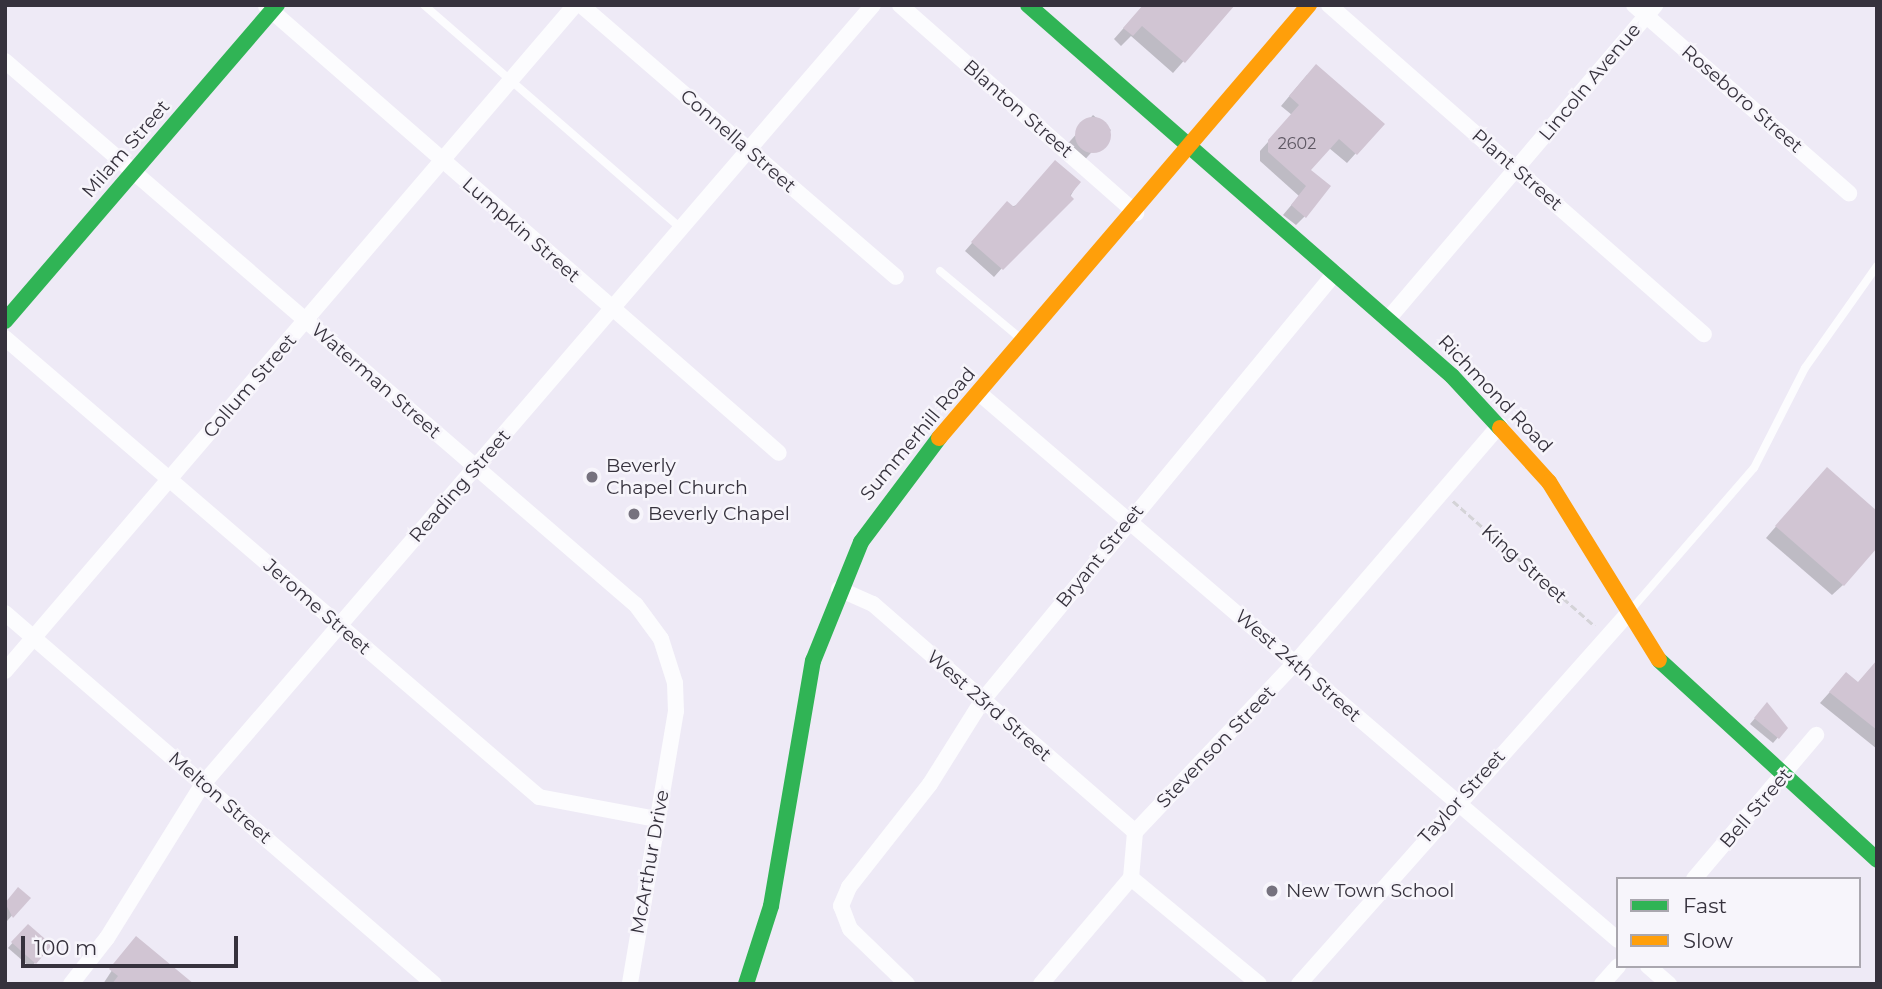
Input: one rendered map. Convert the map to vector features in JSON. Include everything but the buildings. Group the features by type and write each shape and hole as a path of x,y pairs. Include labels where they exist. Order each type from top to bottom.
{"street":[{"name":"Collum Street","path":"5,671 575,5"},
{"name":"Connella Street","path":"581,5 896,277"},
{"name":"Reading Street","path":"71,984 107,938 203,784 873,5"},
{"name":"Blanton Street","path":"900,5 1136,213"},
{"name":"Richmond Road","path":"1028,5 1190,150 1389,318 1500,425 1587,536 1628,613 1667,674 1877,860"},
{"name":"Summerhill Road","path":"746,984 771,906 813,662 838,589 888,500 1190,150 1309,5"},
{"name":"Plant Street","path":"1329,5 1704,334"},
{"name":"Lumpkin Street","path":"272,7 442,162 779,453"},
{"name":"Milam Street","path":"5,321 272,7"},
{"name":"Lincoln Avenue","path":"1389,318 1516,169 1645,9"},
{"name":"Roseboro Street","path":"1645,9 1849,193"},
{"name":"Waterman Street","path":"5,61 636,605 661,639 675,683 671,740"},
{"name":"Bryant Street","path":"907,984 850,929 842,905 875,847 930,784 982,701 1335,274"},
{"name":"Jerome Street","path":"5,338 539,797 657,818"},
{"name":"West 24th Street","path":"979,393 1616,938"},
{"name":"Stevenson Street","path":"1135,832 1295,663 1500,425"},
{"name":"West 23rd Street","path":"838,589 873,604 1135,832"},
{"name":"Melton Street","path":"5,612 435,984"},
{"name":"Taylor Street","path":"1308,980 1457,802 1628,613"},
{"name":"Bell Street","path":"1697,877 1783,778 1816,735"},
{"name":"McArthur Drive","path":"629,984 671,740"},
{"path":"1041,984 1131,878 1135,832"},
{"path":"1131,878 1259,984"},
{"path":"1602,984 1616,968"},
{"path":"1650,968 1669,984"}],"lane":[{"path":"424,5 682,229"},
{"path":"1628,613 1754,468 1805,368 1877,266"},
{"path":"940,271 1024,341"}],"path":[{"name":"King Street","path":"1443,492 1606,636"}],"traffic: fast":[{"path":"5,321 277,5"},
{"path":"1028,5 1452,376 1500,428"},
{"path":"746,984 771,906 813,661 861,542 939,438"},
{"path":"1659,660 1877,860"}],"traffic: slow":[{"path":"939,438 1309,5"},
{"path":"1500,428 1549,482 1659,660"}],"place":[{"name":"Beverly Chapel Church","path":"592,477"},
{"name":"Beverly Chapel","path":"634,514"},
{"name":"New Town School","path":"1272,891"}]}
